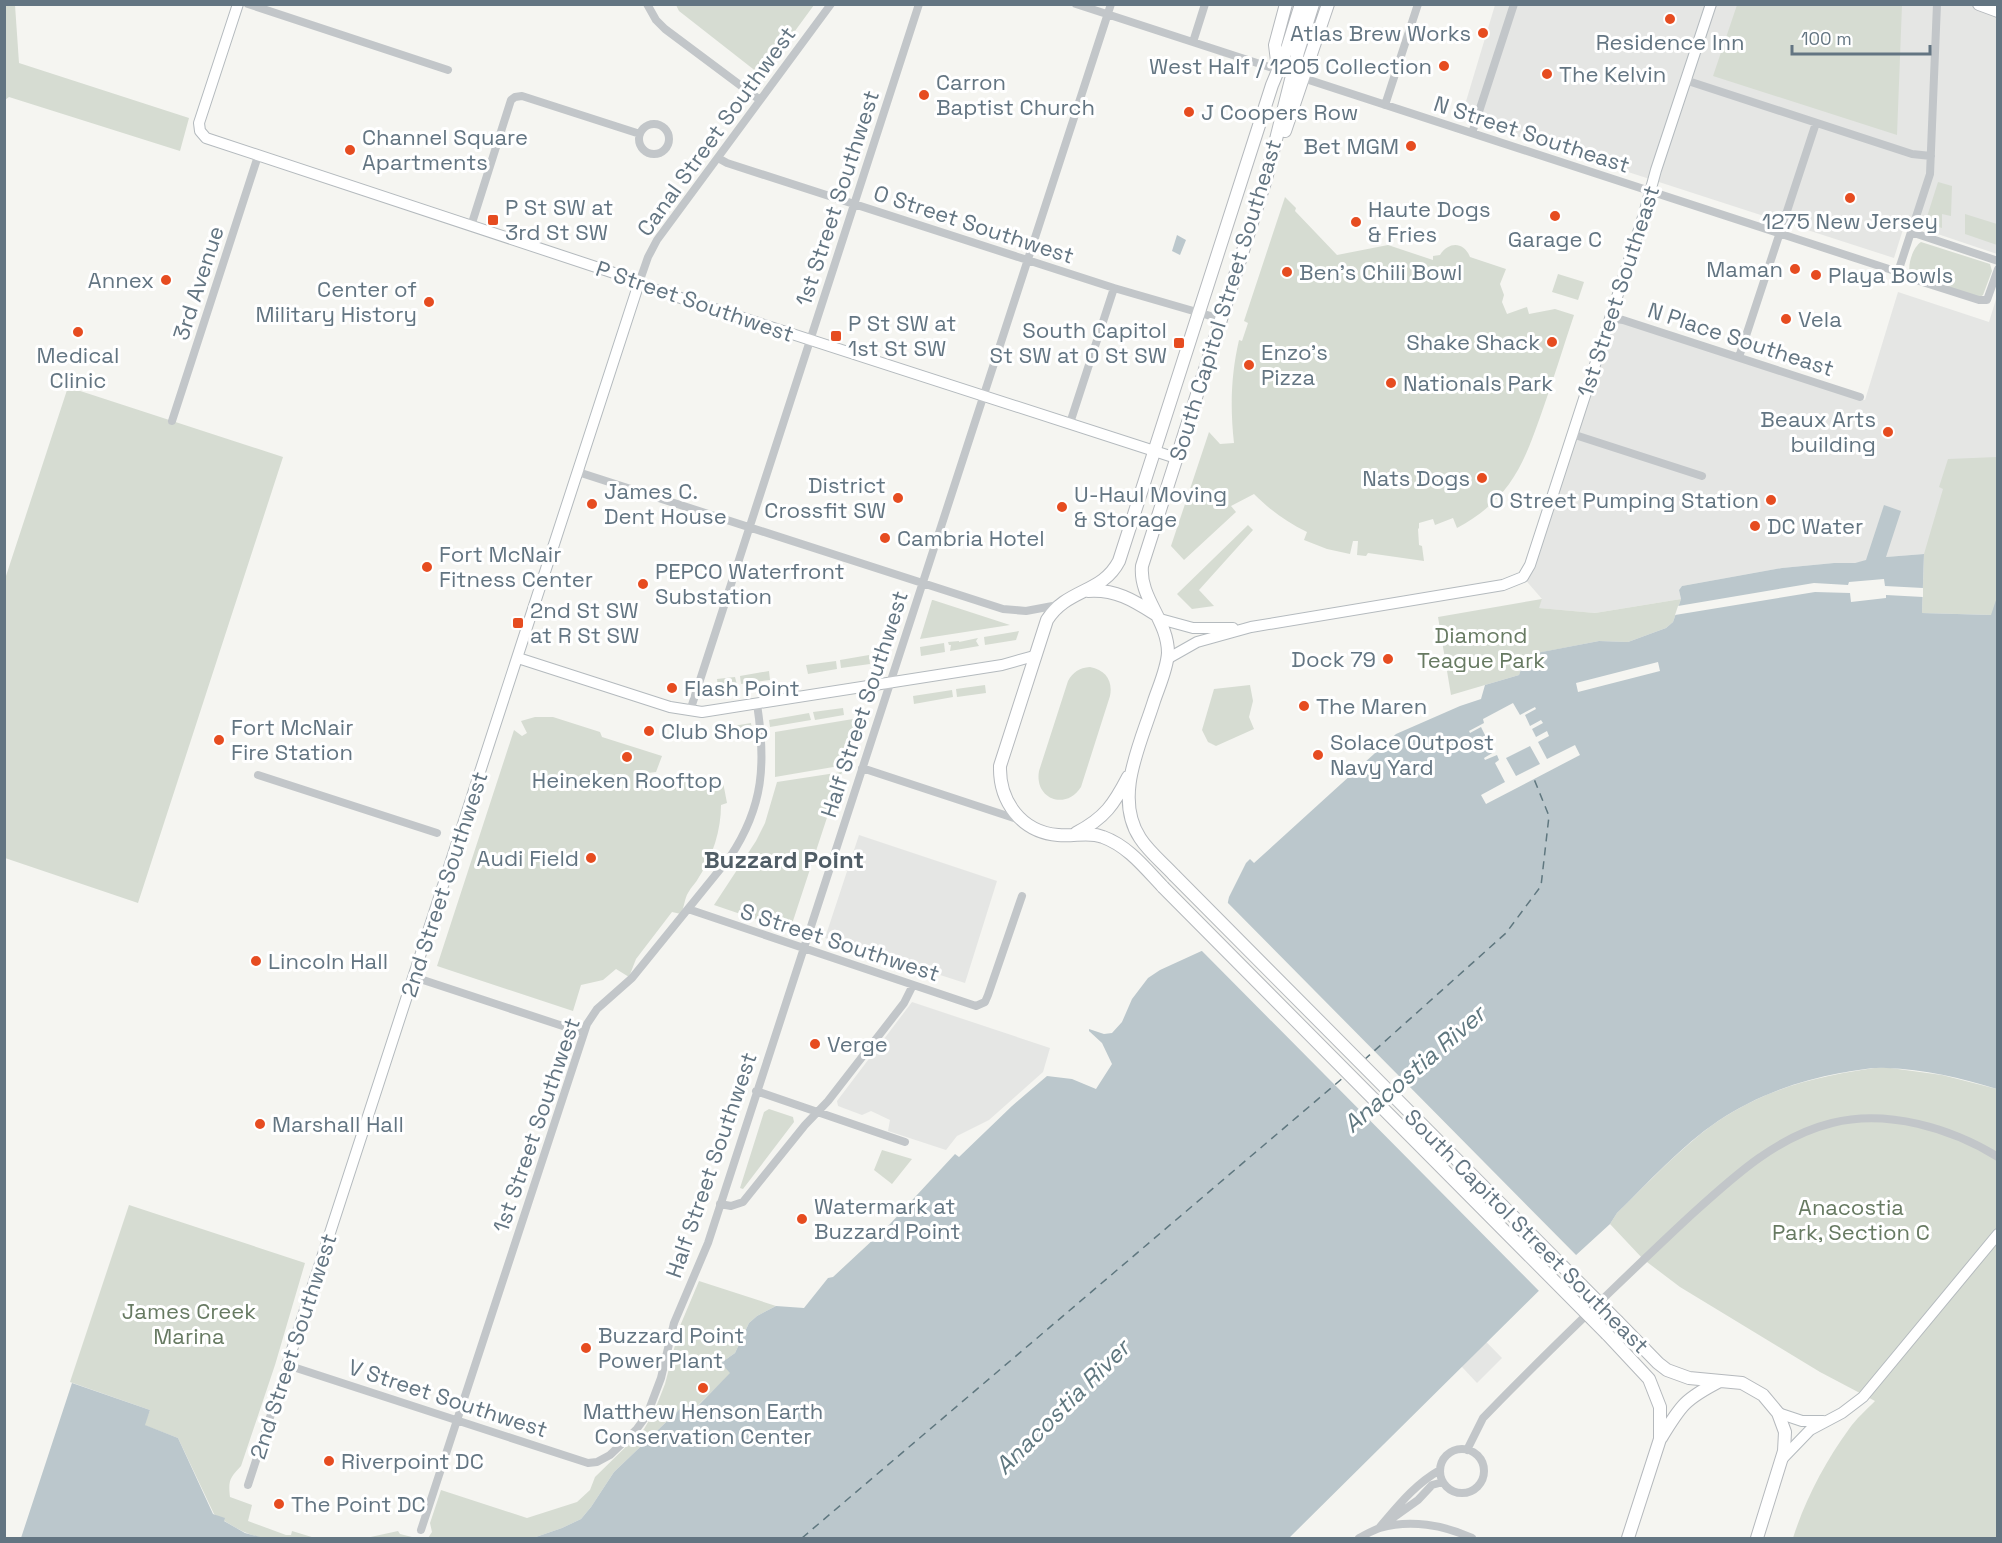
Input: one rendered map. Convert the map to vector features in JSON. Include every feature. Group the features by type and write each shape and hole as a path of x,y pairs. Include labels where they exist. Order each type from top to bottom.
{"main road":[{"path":"1278,70 1275,45 1286,4"},
{"path":"1301,4 1119,561 1105,579 1059,605 1047,620 1000,766 1000,780 1004,796 1011,809 1022,821 1033,828 1047,834 1095,835 1118,844 1130,853 1645,1374 1654,1388 1660,1407 1660,1438"},
{"path":"1298,77 1313,4"},
{"path":"1298,77 1328,4"},
{"path":"1979,4 1998,10"},
{"name":"South Capitol Street Southeast","path":"1298,77 1281,144 1266,179 1142,566 1144,589 1167,641 1167,659 1131,771 1129,806 1133,825 1144,843 1174,875 1658,1363 1667,1370 1689,1378 1734,1381 1750,1386 1769,1400 1778,1413"},
{"path":"1082,591 1108,591 1120,594 1158,617"},
{"path":"1072,834 1094,823 1106,813 1131,771"},
{"path":"1628,1539 1660,1438 1684,1402 1721,1380"},
{"path":"1757,1539 1783,1458 1785,1439 1778,1413"}],"street":[{"name":"P Street Southwest","path":"238,4 199,123 203,135 215,141 639,283 1176,458"},
{"path":"248,4 448,70"},
{"path":"647,4 656,20 665,29 760,100"},
{"name":"Canal Street Southwest","path":"639,283 657,240 831,4"},
{"name":"1st Street Southwest","path":"690,711 919,4"},
{"name":"N Street Southeast","path":"1076,4 1982,301 1987,300 1998,269"},
{"name":"Half Street Southwest","path":"597,1462 610,1455 636,1430 651,1406 661,1378 674,1323 705,1251 1111,4"},
{"path":"1193,42 1205,4"},
{"path":"1385,105 1418,4"},
{"path":"1472,134 1514,4"},
{"name":"1st Street Southeast","path":"1251,627 1503,585 1523,577 1530,566 1711,4"},
{"path":"1898,272 1928,179 1931,156 1937,4"},
{"path":"1685,81 1912,154 1931,156"},
{"path":"471,226 511,103 515,97 522,96 640,134"},
{"path":"1739,357 1815,123"},
{"name":"3rd Avenue","path":"172,421 258,156"},
{"name":"O Street Southwest","path":"718,158 727,163 1028,261 1221,319"},
{"path":"1911,232 1998,261"},
{"name":"2nd Street Southwest","path":"248,1485 639,283"},
{"path":"1070,423 1114,288"},
{"name":"N Place Southeast","path":"1611,318 1860,397"},
{"path":"1572,434 1702,476"},
{"path":"578,472 1013,611 1038,610 1059,605"},
{"path":"1158,617 1193,628 1251,627"},
{"path":"1167,659 1197,642 1251,627"},
{"path":"518,658 670,707 690,711 720,710 890,683 1002,665 1034,656"},
{"name":"1st Street Southwest","path":"422,1530 589,1019 632,978 735,849 756,799 761,780 763,751 757,704"},
{"path":"862,768 1022,821"},
{"path":"258,775 437,833"},
{"name":"S Street Southwest","path":"688,909 973,1005 982,1004 988,995 1022,896"},
{"path":"414,977 584,1033"},
{"path":"720,1204 731,1206 743,1202 818,1112 904,1003 914,986"},
{"path":"756,1091 905,1142"},
{"path":"1467,1449 1483,1418 1643,1259 1718,1190 1779,1145 1811,1129 1833,1122 1858,1118 1886,1119 1937,1129 1961,1137 1998,1158"},
{"path":"1783,1458 1805,1434 1850,1408 1870,1389 1998,1234"},
{"name":"V Street Southwest","path":"287,1365 588,1462 597,1462"},
{"path":"1778,1413 1802,1421 1826,1421"},
{"path":"1467,1449 1474,1452 1482,1462 1484,1475 1477,1486 1466,1492 1453,1490 1443,1482 1440,1470 1442,1462 1452,1451 1467,1449"},
{"path":"1379,1528 1409,1492 1425,1478 1440,1470"},
{"path":"1359,1539 1379,1528 1418,1500 1432,1485 1443,1482"},
{"path":"1379,1528 1407,1524 1431,1525 1472,1539"}],"shaded area":[{"path":"1495,5 1997,5 1997,254 1905,223 1894,258 1461,118"},
{"path":"1898,292 1989,322 1997,296 1997,578 1924,554 1886,557 1855,563 1782,568 1682,586 1679,590 1681,599 1595,613 1538,608 1542,599 1523,577 1610,318 1865,400"},
{"path":"859,835 997,881 965,983 825,938"},
{"path":"912,1002 1050,1048 1043,1072 989,1120 957,1136 946,1150 888,1131 890,1120 871,1111 862,1115 838,1106 837,1101"},
{"path":"1454,1309 1502,1358 1477,1383 1462,1367"}],"green space":[{"path":"4,5 15,5 19,63 189,118 180,151 9,97 5,100"},
{"path":"676,5 814,5 762,76 679,11"},
{"path":"1737,5 1902,5 1897,135 1713,76"},
{"path":"1938,182 1952,186 1951,216 1942,214 1942,228 1925,223"},
{"name":"Nationals Park","path":"1285,197 1296,208 1295,211 1337,255 1388,245 1433,260 1433,256 1440,255 1448,247 1460,246 1470,257 1506,269 1500,284 1504,295 1502,302 1507,314 1527,307 1529,314 1555,309 1574,315 1531,442 1515,475 1492,503 1457,528 1453,518 1435,525 1433,519 1419,523 1419,545 1422,546 1424,561 1368,553 1366,556 1357,555 1358,541 1353,541 1350,554 1327,549 1304,540 1307,532 1279,515 1254,494 1231,506 1236,512 1184,560 1171,546 1209,432 1220,444 1234,443 1232,391 1239,340 1242,341 1248,323 1244,321"},
{"path":"1965,214 1997,224 1997,245 1965,234"},
{"path":"1921,242 1990,264 1992,271 1983,295 1980,297 1910,275 1911,257"},
{"path":"1558,274 1584,282 1578,300 1552,292"},
{"path":"68,387 283,457 138,903 5,858 5,579"},
{"path":"1997,457 1998,597 1992,615 1922,613 1924,554 1943,489 1939,487 1948,459"},
{"path":"1248,525 1253,530 1199,590 1214,606 1192,609 1177,594"},
{"name":"Diamond Teague Park","path":"1542,599 1539,608 1595,613 1681,599 1673,622 1666,628 1628,642 1599,641 1527,655 1519,675 1451,695 1438,617"},
{"path":"933,600 1010,625 920,639"},
{"path":"1019,631 1016,640 985,645 984,637"},
{"path":"978,638 976,641 979,646 950,651 951,645 948,642"},
{"path":"944,643 945,652 921,656 920,647"},
{"path":"869,655 870,664 841,668 840,660"},
{"path":"836,661 837,669 808,674 806,665"},
{"path":"1090,667 1096,668 1107,677 1110,696 1081,787 1067,799 1052,798 1041,789 1039,771 1068,681 1077,671"},
{"path":"769,671 770,680 741,684 740,676"},
{"path":"735,677 737,685 718,688 717,679"},
{"path":"985,685 986,693 957,697 956,689"},
{"path":"1250,685 1253,701 1249,717 1254,729 1216,746 1208,742 1202,730 1214,689"},
{"path":"952,690 953,697 914,704 913,696"},
{"path":"843,708 844,715 815,720 813,712"},
{"path":"809,713 811,720 770,727 769,720"},
{"name":"Audi Field","path":"535,717 553,717 600,732 602,737 662,756 656,772 640,774 636,789 722,777 727,803 721,805 720,824 712,852 687,895 681,914 672,912 636,959 629,977 616,969 603,980 581,985 573,1011 437,966 514,730 522,736 527,733 521,721"},
{"path":"859,718 845,765 775,777 775,732"},
{"path":"751,723 752,730 717,736 716,729"},
{"path":"842,772 791,927 784,924 782,928 714,905 756,841 765,823 777,782"},
{"name":"Anacostia Park, Section C","path":"1883,1067 1942,1075 1997,1089 1997,1538 1793,1538 1816,1482 1832,1455 1852,1425 1875,1401 1820,1372 1680,1287 1643,1259 1610,1224 1617,1213 1680,1151 1734,1111 1756,1099 1805,1082"},
{"path":"769,1109 793,1117 794,1122 743,1189 740,1188 764,1112"},
{"path":"882,1150 912,1159 892,1184 874,1170"},
{"name":"James Creek Marina","path":"129,1205 305,1263 275,1365 241,1466 231,1480 229,1491 230,1497 252,1505 248,1521 286,1535 291,1535 292,1531 315,1538 259,1537 226,1522 214,1514 178,1438 144,1425 150,1410 70,1382"},
{"path":"699,1281 776,1306 749,1323 735,1353 721,1363 731,1373 692,1411 685,1404 614,1472 581,1519 533,1538 428,1538 432,1532 430,1523 441,1490 527,1518 577,1502 590,1490 595,1477 644,1429 654,1412 665,1384 680,1326"},
{"path":"398,1531 400,1534 416,1538 366,1538"}],"water":[{"path":"1177,235 1186,240 1180,255 1172,251"},
{"name":"Anacostia River","path":"1884,505 1901,511 1886,557 1924,554 1922,613 1991,615 1997,597 1997,1089 1928,1072 1880,1068 1824,1076 1792,1085 1732,1112 1704,1131 1666,1165 1617,1213 1610,1224 1563,1267 1289,1538 533,1538 581,1519 614,1472 685,1404 693,1411 730,1373 721,1363 735,1353 749,1323 776,1306 804,1308 828,1278 833,1277 890,1224 955,1154 959,1157 1047,1076 1072,1079 1096,1089 1112,1064 1102,1043 1089,1029 1104,1034 1112,1033 1122,1022 1132,999 1148,978 1160,970 1219,943 1229,897 1246,863 1250,859 1254,863 1396,734 1481,699 1485,685 1519,675 1526,655 1599,641 1628,642 1666,628 1673,622 1681,599 1679,590 1682,586 1782,568 1855,563 1866,560"},
{"path":"72,1383 150,1410 145,1425 178,1438 213,1514 225,1518 224,1521 245,1533 264,1538 21,1538"}],"pier":[{"path":"1884,579 1885,586 1923,588 1923,597 1886,595 1886,598 1851,602 1850,593 1815,592 1675,615 1678,606 1814,583 1848,585 1849,582"},
{"path":"1658,662 1660,671 1578,692 1576,683"},
{"path":"1513,703 1520,715 1535,707 1536,709 1525,715 1530,726 1541,720 1543,723 1532,729 1536,737 1547,731 1549,736 1538,742 1547,759 1575,745 1580,755 1486,804 1481,795 1505,782 1495,763 1499,760 1497,755 1485,760 1484,758 1494,752 1489,741 1478,746 1477,744 1487,739 1481,727 1470,733 1469,731 1484,723 1483,719","holes":["1530,746 1540,764 1516,776 1506,758"]},
{"path":"1225,900 1579,1258 1541,1293 1200,949 1220,937"}],"ferry route":[{"path":"1364,1060 1506,933 1541,886 1549,816 1534,779"},
{"path":"802,1538 1344,1077"}],"place":[{"name":"Residence Inn","path":"1670,19"},
{"name":"Atlas Brew Works","path":"1483,33"},
{"name":"West Half / 1205 Collection","path":"1444,66"},
{"name":"The Kelvin","path":"1547,74"},
{"name":"Carron Baptist Church","path":"924,95"},
{"name":"J Coopers Row","path":"1189,112"},
{"name":"Bet MGM","path":"1411,146"},
{"name":"Channel Square Apartments","path":"350,150"},
{"name":"1275 New Jersey","path":"1850,198"},
{"name":"Garage C","path":"1555,216"},
{"name":"P St SW at 3rd St SW","path":"493,220"},
{"name":"Haute Dogs & Fries","path":"1356,222"},
{"name":"Maman","path":"1795,269"},
{"name":"Ben's Chili Bowl","path":"1287,272"},
{"name":"Playa Bowls","path":"1816,275"},
{"name":"Annex","path":"166,280"},
{"name":"Center of Military History","path":"429,302"},
{"name":"Vela","path":"1786,319"},
{"name":"Medical Clinic","path":"78,332"},
{"name":"P St SW at 1st St SW","path":"836,336"},
{"name":"Shake Shack","path":"1552,342"},
{"name":"South Capitol St SW at O St SW","path":"1179,343"},
{"name":"Enzo's Pizza","path":"1249,365"},
{"name":"Nationals Park","path":"1391,383"},
{"name":"Beaux Arts building","path":"1888,432"},
{"name":"Nats Dogs","path":"1482,478"},
{"name":"District Crossfit SW","path":"898,498"},
{"name":"O Street Pumping Station","path":"1771,500"},
{"name":"James C. Dent House","path":"592,504"},
{"name":"U-Haul Moving & Storage","path":"1062,507"},
{"name":"DC Water","path":"1755,526"},
{"name":"Cambria Hotel","path":"885,538"},
{"name":"Fort McNair Fitness Center","path":"427,567"},
{"name":"PEPCO Waterfront Substation","path":"643,584"},
{"name":"2nd St SW at R St SW","path":"518,623"},
{"name":"Dock 79","path":"1388,659"},
{"name":"Flash Point","path":"672,688"},
{"name":"The Maren","path":"1304,706"},
{"name":"Club Shop","path":"649,731"},
{"name":"Fort McNair Fire Station","path":"219,740"},
{"name":"Solace Outpost Navy Yard","path":"1318,755"},
{"name":"Heineken Rooftop","path":"627,757"},
{"name":"Audi Field","path":"591,858"},
{"name":"Lincoln Hall","path":"256,961"},
{"name":"Verge","path":"815,1044"},
{"name":"Marshall Hall","path":"260,1124"},
{"name":"Watermark at Buzzard Point","path":"802,1219"},
{"name":"Buzzard Point Power Plant","path":"586,1348"},
{"name":"Matthew Henson Earth Conservation Center","path":"703,1388"},
{"name":"Riverpoint DC","path":"329,1461"},
{"name":"The Point DC","path":"279,1504"}],"district":[{"name":"Buzzard Point","path":"784,859"}]}
